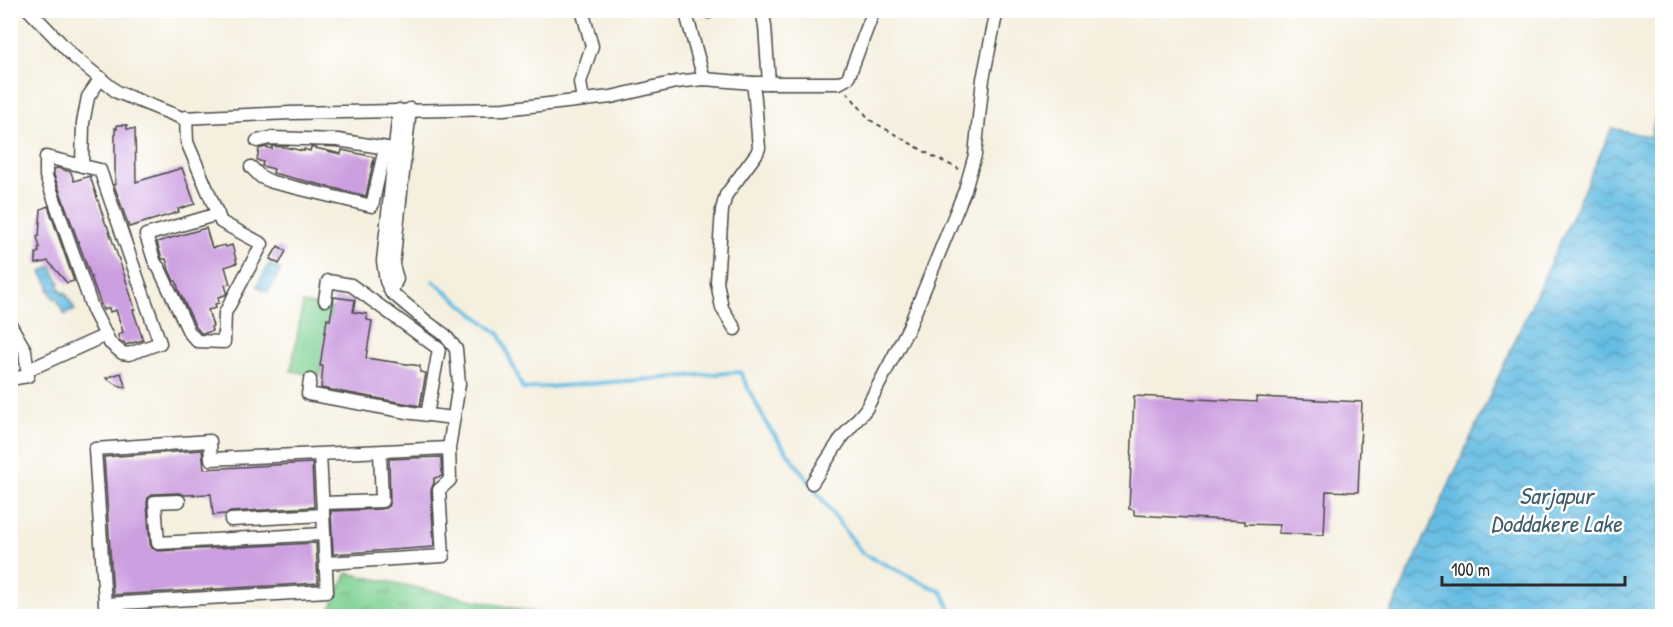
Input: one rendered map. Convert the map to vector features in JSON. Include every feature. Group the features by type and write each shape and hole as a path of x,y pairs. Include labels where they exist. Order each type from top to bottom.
{"street":[{"path":"28,10 74,57 117,92 182,118 290,112 504,109 611,96 676,82 704,79 753,83 839,83 848,78 874,10"},
{"path":"582,10 592,46 580,82 583,100"},
{"path":"685,10 704,79"},
{"path":"708,10 709,12 715,10"},
{"path":"762,10 769,83"},
{"path":"812,483 840,440 866,409 909,327 965,190 975,155 983,79 997,10"},
{"path":"82,166 83,123 88,97 101,78"},
{"path":"735,329 722,308 717,282 722,210 726,195 759,148 753,83"},
{"path":"251,167 261,177 272,182 372,206 405,110"},
{"path":"392,292 397,279 393,265 405,110"},
{"path":"186,117 187,142 218,214 221,222 262,244 225,313 224,342 197,341 189,332 155,263 146,235 218,214"},
{"path":"257,141 270,138 338,140 390,149"},
{"path":"326,563 443,556 440,490 450,480 449,448 459,384 456,349 445,335 392,292 386,281 383,261 390,149"},
{"path":"46,157 82,166 100,170 160,343 129,354 122,353 110,344 93,310 46,176 46,157"},
{"path":"325,300 328,281 351,285 439,349 427,415"},
{"path":"10,324 25,350 28,370 28,376 10,379"},
{"path":"28,370 106,336"},
{"path":"310,380 308,393 453,418"},
{"path":"320,454 327,591 105,604 95,449 210,441 211,459 449,448"},
{"path":"231,520 382,501 380,452"},
{"path":"179,501 155,502 158,543 324,534"}],"path":[{"path":"839,83 870,120 934,157 969,174"}],"green space":[{"path":"303,303 332,308 320,376 291,371"},
{"path":"347,573 551,616 327,616"}],"water":[{"name":"Sarjapur Doddakere Lake","path":"1662,84 1662,616 1389,616 1612,128 1651,137"},
{"path":"269,264 281,270 268,292 257,286"},
{"path":"51,266 60,283 58,285 63,294 65,292 75,310 65,315 48,289 50,288 41,272"}],"building":[{"path":"117,125 127,125 127,129 135,129 136,182 182,168 195,204 178,209 179,212 129,227 114,185 115,128 117,129"},
{"path":"272,146 304,151 304,149 310,151 311,147 341,154 342,150 374,157 366,196 273,173 274,169 262,166 263,162 257,160 259,149 266,147 272,149"},
{"path":"54,169 71,172 74,181 90,176 124,274 143,340 125,345 119,340 118,335 123,332 116,310 110,312 109,308 103,310 54,175"},
{"path":"48,206 74,281 67,283 48,261 36,264 36,253 40,248 37,237 39,236 41,209"},
{"path":"206,228 212,248 232,245 237,263 225,267 230,284 225,285 227,292 218,297 219,303 215,304 216,308 208,310 213,326 212,331 201,333 174,281 166,259 162,259 157,242"},
{"path":"278,246 286,251 279,264 270,259"},
{"path":"334,297 355,300 353,312 367,314 367,320 372,321 366,358 420,366 420,372 426,373 420,406 321,388 323,366 320,366 327,319 330,320"},
{"path":"121,373 126,388 106,378"},
{"path":"1134,396 1257,402 1256,397 1362,402 1358,492 1326,491 1324,535 1278,533 1280,525 1245,524 1245,521 1134,515 1134,510 1129,509"},
{"path":"202,450 204,469 312,463 314,507 213,515 211,494 154,494 148,498 147,503 152,548 158,551 316,543 318,583 113,595 104,457"},
{"path":"441,457 442,476 434,478 431,490 434,547 333,554 331,511 388,507 390,501 389,459"}],"waterway":[{"path":"433,281 500,335 523,389 740,372 767,425 862,553 942,592 953,616"}]}
